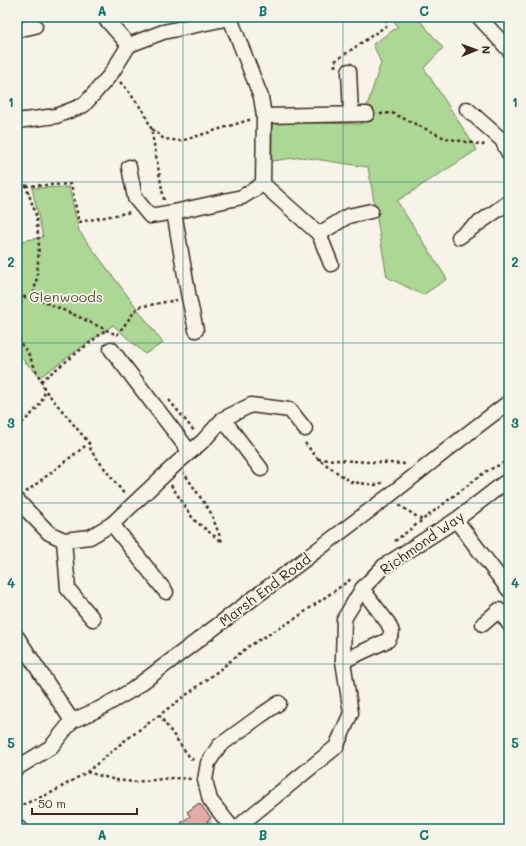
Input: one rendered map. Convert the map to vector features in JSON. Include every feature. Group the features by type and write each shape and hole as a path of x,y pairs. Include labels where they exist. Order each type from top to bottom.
{"street":[{"path":"104,17 129,45"},
{"path":"479,17 509,50"},
{"path":"17,121 56,116 84,106 111,74 129,45 163,32 231,18 261,97 264,116 263,184 319,234 331,264"},
{"path":"17,30 34,26"},
{"path":"348,71 351,114"},
{"path":"467,109 503,137 509,154"},
{"path":"264,116 367,114"},
{"path":"129,167 135,198 147,213 170,212 242,197 263,184"},
{"path":"459,236 509,202"},
{"path":"319,234 348,216 371,211"},
{"path":"170,212 196,330"},
{"path":"111,349 190,452"},
{"name":"Marsh End Road","path":"17,768 51,747 72,721 99,709 132,690 390,495 509,402"},
{"path":"20,498 49,533 64,540 90,537 112,524 177,463 203,441 223,419 250,406 290,410 305,429"},
{"path":"223,419 261,469"},
{"name":"Richmond Way","path":"237,829 336,747 351,713 342,661 344,619 357,583 456,520 504,483 509,482"},
{"path":"456,520 509,590"},
{"path":"112,524 166,592"},
{"path":"64,540 68,589 93,619"},
{"path":"342,661 388,640 392,632 388,623 357,583"},
{"path":"483,624 499,610 509,624"},
{"path":"17,637 72,721"},
{"path":"232,829 210,800 205,780 208,763 219,746 279,703"}],"path":[{"path":"111,74 125,86 144,112 151,128 170,212"},
{"path":"367,114 392,114 445,138 483,145 503,137"},
{"path":"151,128 164,139 181,141 264,116"},
{"path":"17,176 26,186 36,215 39,245 37,277 33,297"},
{"path":"26,186 71,184 79,222 147,213"},
{"path":"117,335 138,307 190,298"},
{"path":"41,381 106,330"},
{"path":"17,339 28,352 45,390 89,444 91,451 133,505"},
{"path":"17,427 38,409 44,397 45,390"},
{"path":"305,429 303,441 318,459 351,482 376,485 387,480"},
{"path":"20,498 89,444"},
{"path":"318,459 406,464 402,468"},
{"path":"392,544 485,472 509,460"},
{"path":"164,475 194,520 222,542 211,513 177,463"},
{"path":"17,807 54,792 87,772 123,742 213,675 249,646 357,583"},
{"path":"159,715 191,759 208,763"},
{"path":"87,772 116,780 134,782 172,778 205,780"}],"green space":[{"path":"391,17 417,17 443,48 424,68 477,150 397,201 447,279 423,295 387,277 368,167 301,157 272,161 272,122 361,124 381,63 373,44 398,27"},
{"name":"Glenwoods","path":"69,187 79,231 163,343 145,354 113,325 40,377 17,354 17,242 43,237 32,188"}],"building":[{"path":"199,803 211,818 207,821 210,825 205,829 186,829 181,823 190,816 187,812"}]}
